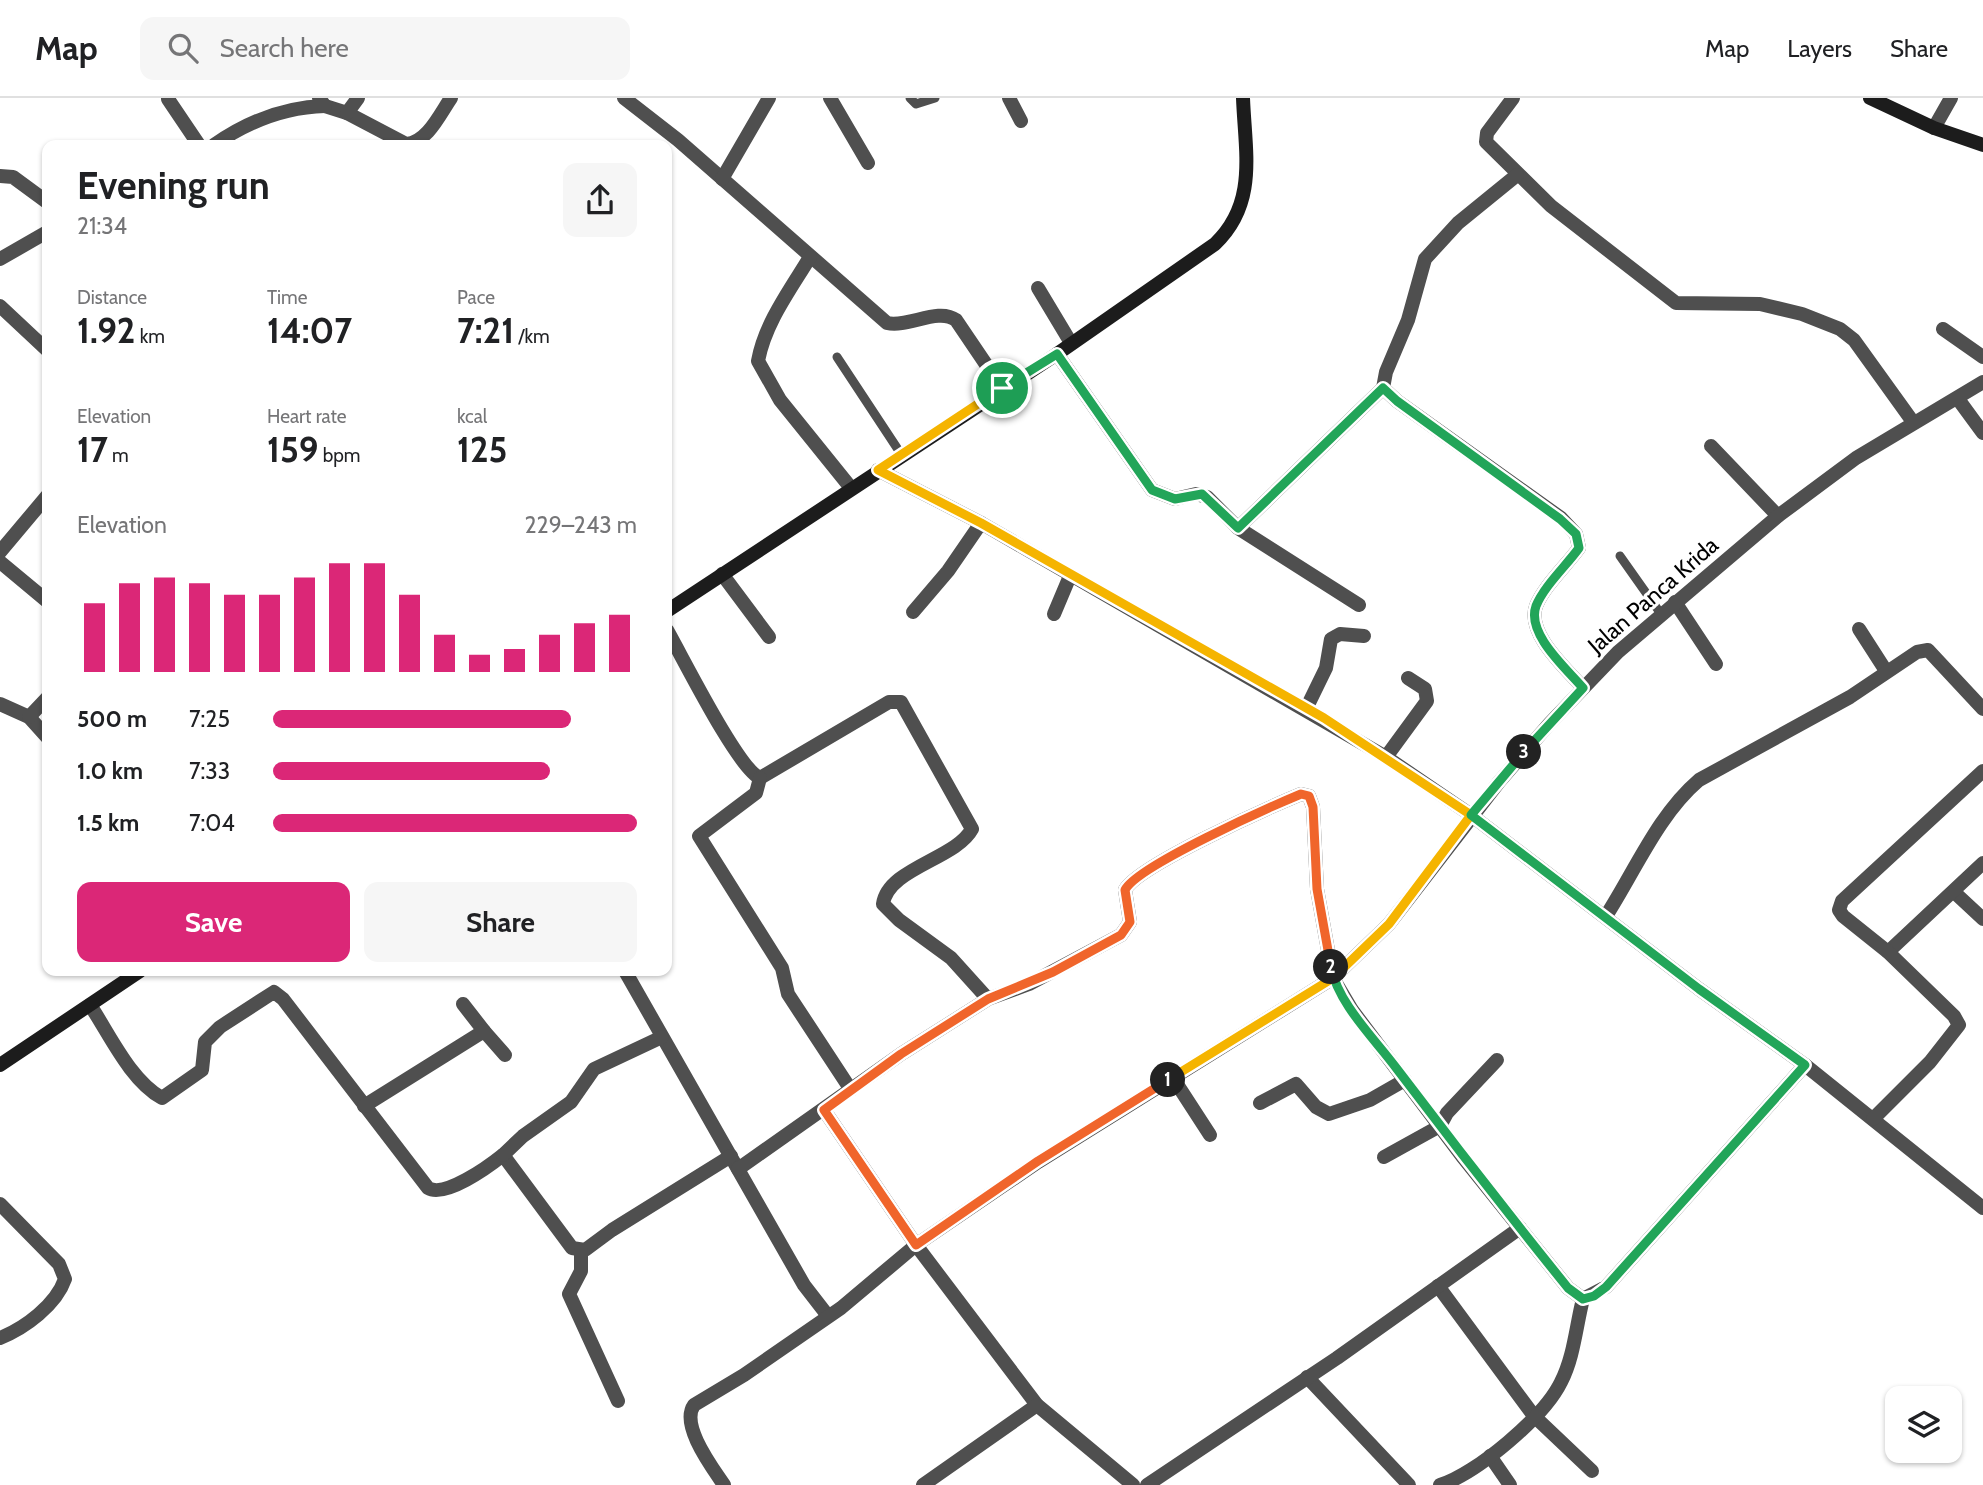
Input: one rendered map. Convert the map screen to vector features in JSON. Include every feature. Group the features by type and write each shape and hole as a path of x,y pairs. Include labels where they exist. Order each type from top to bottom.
{"street":[{"path":"347,113 358,98"},
{"path":"418,140 451,98"},
{"path":"624,98 722,179 887,323 897,325 951,316 1002,388"},
{"path":"722,179 769,98"},
{"path":"830,98 868,163"},
{"path":"1009,98 1021,121"},
{"path":"672,608 901,454 1057,354 1178,271 1230,230 1245,198 1243,98"},
{"path":"1513,98 1486,137 1490,149 1574,225 1676,303 1752,303 1802,314 1840,329 1854,340 1913,422"},
{"path":"1870,98 1934,128 1983,145"},
{"path":"1934,128 1951,98"},
{"path":"168,99 196,140"},
{"path":"222,140 245,126 292,108 322,102 399,140"},
{"path":"1238,528 1383,388 1386,372 1408,320 1425,259 1458,223 1517,175"},
{"path":"0,176 13,177 42,198"},
{"path":"0,259 42,235"},
{"path":"810,257 779,308 761,344 758,361 780,400 851,488"},
{"path":"1038,288 1071,343"},
{"path":"0,306 42,345"},
{"path":"1943,329 1983,356"},
{"path":"1057,354 1152,490 1175,499 1202,494 1238,528 1359,605"},
{"name":"Jalan Panca Krida","path":"724,1485 697,1441 689,1419 691,1410 828,1316 916,1245 1038,1161 1333,978 1389,924 1471,815 1583,688 1661,614 1778,516 1856,458 1913,422 1958,400 1983,382"},
{"path":"1383,388 1397,401 1560,519 1576,534 1579,548 1537,604 1534,617 1543,640 1583,688"},
{"path":"1958,400 1983,433"},
{"path":"1711,446 1778,516"},
{"path":"878,470 981,523 1386,757 1471,815 1699,989 1805,1065 1983,1208"},
{"path":"0,552 42,502"},
{"path":"913,612 948,571 981,523"},
{"path":"0,562 42,597"},
{"path":"722,574 769,637"},
{"path":"1054,614 1070,576"},
{"path":"1675,602 1716,664"},
{"path":"1859,629 1886,671"},
{"path":"1306,709 1326,667 1331,639 1340,634 1364,636"},
{"path":"672,639 726,733 752,773 760,778"},
{"path":"1606,916 1669,812 1699,780 1850,697 1917,652 1928,650 1983,709"},
{"path":"1386,757 1427,701 1425,689 1408,678"},
{"path":"760,778 889,702 901,702 972,829 963,840 892,886 883,904 892,915 951,958 988,999"},
{"path":"29,717 42,703"},
{"path":"0,704 29,717 42,731"},
{"path":"1873,1119 1930,1062 1959,1025 1954,1016 1888,952 1839,910 1842,901 1983,771"},
{"path":"760,778 758,790 753,795 699,836 782,968 788,994 851,1090"},
{"path":"503,1155 572,1248 581,1251 824,1110 901,1054 988,999 1053,972 1121,935 1130,922 1125,890 1129,882 1144,871 1301,794 1309,796 1313,807 1317,889 1333,978 1352,1010 1440,1126 1568,1288 1583,1299"},
{"path":"1888,952 1983,863"},
{"path":"1954,892 1983,919"},
{"path":"0,1065 133,976"},
{"path":"628,976 804,1285 828,1316"},
{"path":"90,1005 131,1066 152,1092 162,1098 169,1096 202,1069 205,1042 220,1027 274,992 284,999 419,1180 434,1192 447,1190 503,1155 523,1136 572,1102 594,1069 662,1037"},
{"path":"463,1004 505,1055"},
{"path":"364,1106 484,1031"},
{"path":"1384,1157 1440,1126 1447,1113 1497,1060"},
{"path":"1583,1299 1594,1296 1606,1287 1805,1065"},
{"path":"1173,1077 1210,1135"},
{"path":"1260,1103 1296,1084 1316,1107 1329,1114 1370,1100 1405,1080"},
{"path":"824,1110 916,1245 1037,1405 1133,1485"},
{"path":"0,1204 60,1264 65,1279 55,1296 41,1310 24,1325 0,1338"},
{"path":"1147,1485 1520,1228"},
{"path":"581,1251 581,1271 569,1294 618,1402"},
{"path":"1437,1286 1534,1416 1592,1471"},
{"path":"1440,1485 1462,1476 1510,1442 1563,1380 1583,1299"},
{"path":"1307,1377 1409,1485"},
{"path":"923,1485 1037,1405"},
{"path":"1490,1456 1510,1485"}],"lane":[{"path":"910,98 916,104 935,98"},
{"path":"837,358 901,454"},
{"path":"1620,556 1661,614"}],"route":[{"path":"1002,388 878,470 981,523 1324,718 1471,815 1389,924 1367,949 1333,978 1038,1161 916,1245 824,1110 901,1054 988,999 1029,984 1121,935 1130,922 1125,890 1136,875 1165,858 1306,794 1313,807 1317,889 1333,978 1352,1010 1462,1156 1568,1288 1583,1299 1594,1296 1606,1287 1805,1065 1699,989 1471,815 1583,688 1543,640 1534,617 1537,604 1579,548 1576,534 1560,519 1397,401 1383,388 1238,528 1202,494 1175,499 1165,498 1152,490 1057,354 1002,388"}]}
